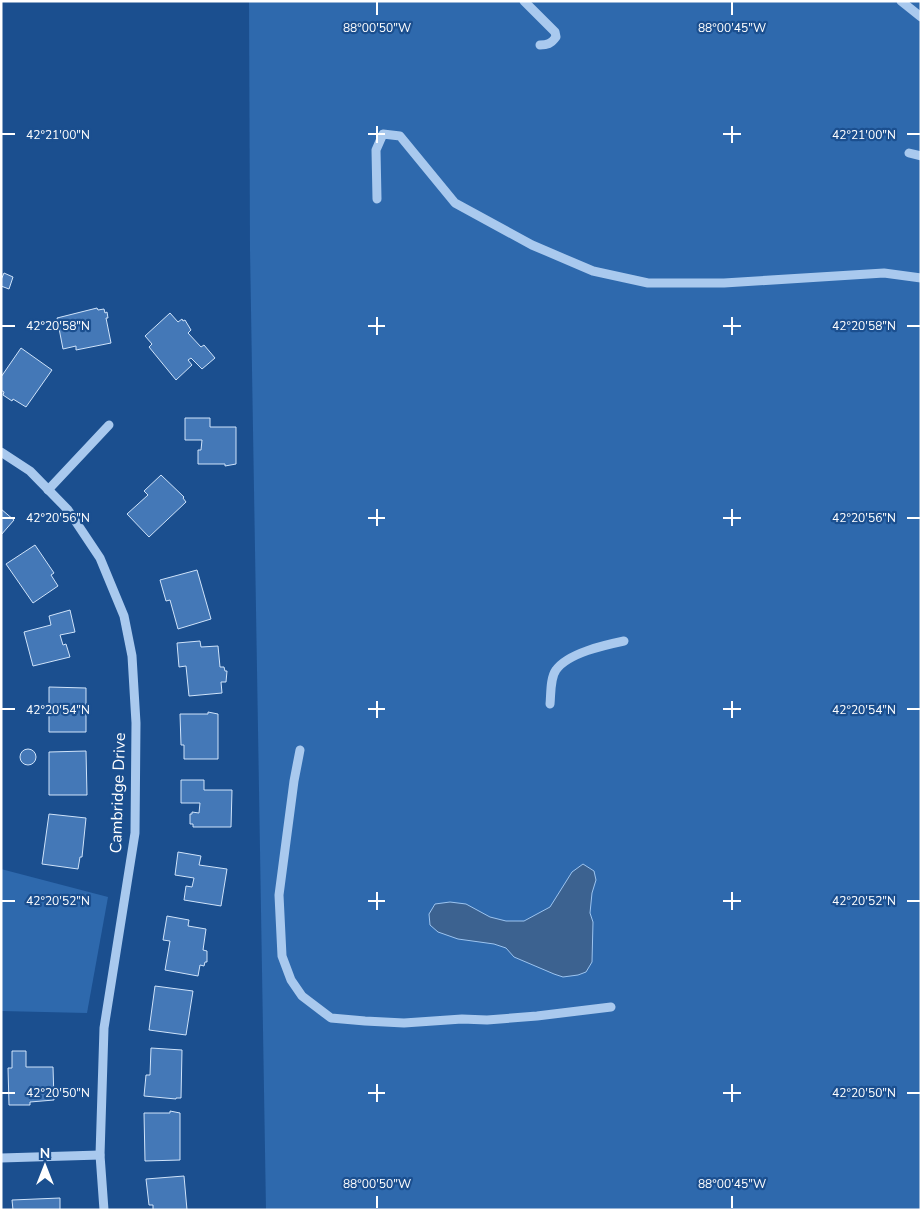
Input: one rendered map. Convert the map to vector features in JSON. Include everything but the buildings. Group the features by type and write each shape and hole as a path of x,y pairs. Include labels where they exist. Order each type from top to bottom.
{"street":[{"path":"524,1 555,32 556,37 553,41 548,45 540,45"},
{"path":"901,1 921,17"},
{"path":"377,198 376,150 383,134 400,136 455,203 532,245 593,271 648,283 724,283 884,273 921,278"},
{"path":"909,153 921,156"},
{"path":"48,490 109,424"},
{"name":"Cambridge Drive","path":"1,452 30,471 68,510 100,558 124,616 132,656 136,723 135,833 104,1028 100,1155 104,1210"},
{"path":"550,704 555,670 568,659 624,640"},
{"path":"300,750 279,895 282,956 291,980 302,996 331,1018 375,1022 487,1020 611,1007"},
{"path":"1,1158 100,1155"}],"shaded area":[{"path":"249,1 921,1 921,1210 266,1210 250,249"},
{"path":"583,864 594,871 596,880 592,893 590,913 593,922 592,962 586,972 563,977 514,957 506,948 494,944 458,939 438,932 430,925 429,914 435,904 450,902 466,904 490,917 506,921 524,921 550,907 572,872"},
{"path":"1,869 108,897 87,1013 1,1011"}]}
